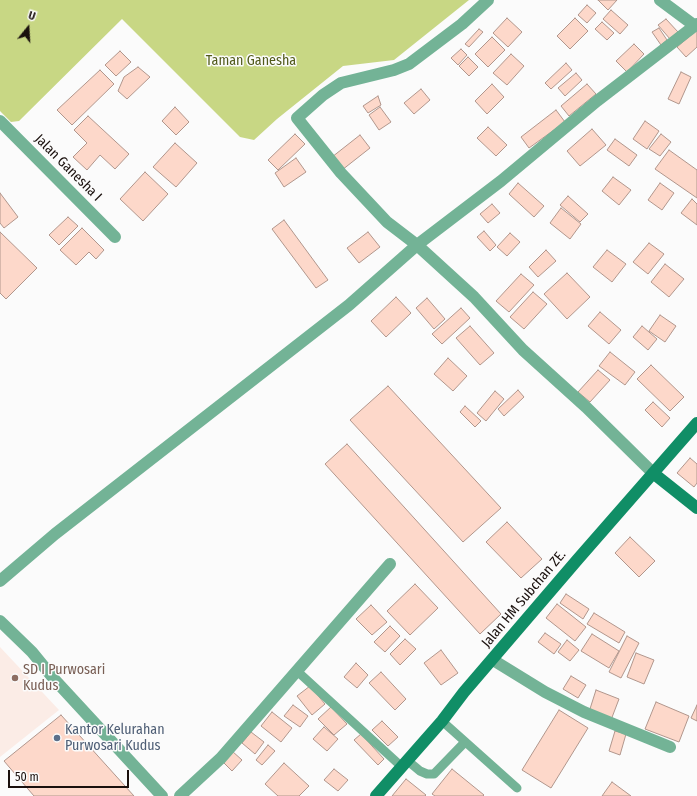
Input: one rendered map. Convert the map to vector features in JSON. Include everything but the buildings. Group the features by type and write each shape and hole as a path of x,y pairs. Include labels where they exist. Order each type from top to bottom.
{"main road":[{"name":"Jalan HM Subchan ZE.","path":"376,796 442,721 464,692 578,559 697,424"},
{"path":"653,473 697,508"}],"street":[{"path":"488,0 462,24 409,64 394,70 341,83 323,95 297,118 355,189 387,222 417,245 474,298 523,350 586,407 653,473"},
{"path":"0,581 56,534 349,305 417,245 501,181 597,101 696,25 660,0"},
{"name":"Jalan Ganesha I","path":"0,121 115,237"},
{"path":"180,796 221,758 390,564"},
{"path":"0,621 32,652 162,796"},
{"path":"493,660 545,692 584,712 670,747"}],"lane":[{"path":"297,671 405,764 427,774 434,774 465,742"},
{"path":"442,721 517,788"}],"shaded area":[{"name":"SD I Purwosari Kudus","path":"0,647 59,710 0,757"}],"green space":[{"name":"Taman Ganesha","path":"0,0 469,0 394,60 343,66 277,119 254,140 240,137 122,19 19,121 11,122 0,111"}],"place":[{"name":"SD I Purwosari Kudus","path":"15,678"},
{"name":"Kantor Kelurahan Purwosari Kudus","path":"57,738"}]}
